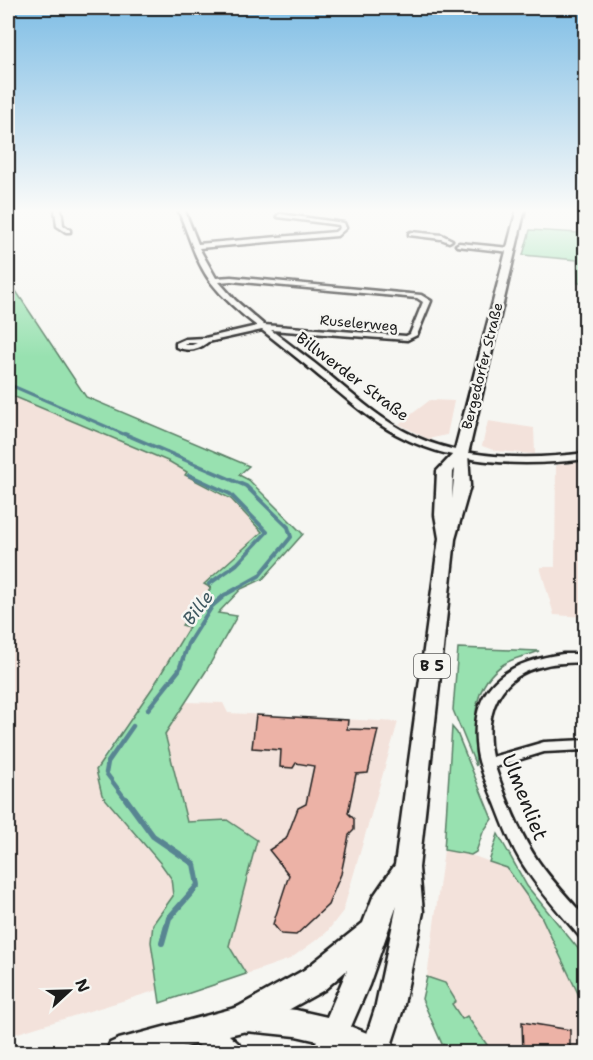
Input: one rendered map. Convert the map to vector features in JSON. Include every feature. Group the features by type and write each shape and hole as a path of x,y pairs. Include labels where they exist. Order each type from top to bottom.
{"main road":[{"name":"Bergedorfer Straße","path":"378,1051 410,912 407,868 447,539 458,508 465,474 461,454 508,258"},
{"name":"Bergedorfer Straße","path":"331,1042 382,905 407,868"},
{"path":"119,1053 246,1018 333,967 374,929"},
{"path":"246,1018 296,1023 331,1042 378,1051"},
{"path":"200,1030 229,1053"}],"street":[{"name":"Billwerder Straße","path":"203,258 213,280 264,327 389,425 431,446 461,454 522,460 585,456"},
{"name":"Ruselerweg","path":"213,280 231,279 412,296 427,300 413,335 407,338 264,327"},
{"path":"205,340 264,327"},
{"name":"Ulmenliet","path":"585,657 563,657 520,667 499,684 484,712 483,736 487,764 525,855 585,931"},
{"path":"487,764 544,747 585,745"}],"shaded area":[{"path":"8,394 170,462 187,472 186,475 231,499 263,532 204,584 211,588 182,624 189,627 153,687 102,758 102,795 171,878 173,896 153,924 151,942 158,990 8,1036"},
{"path":"430,400 454,401 447,435 428,439 399,424"},
{"path":"488,421 534,428 535,454 496,451 482,446"},
{"path":"585,462 585,617 554,615 540,567 555,567 556,465"},
{"path":"185,702 223,703 228,713 398,722 343,911 326,933 290,959 246,974 229,946 257,840 227,820 187,822 165,734"},
{"path":"444,850 471,855 507,868 541,916 585,1008 585,1052 492,1052 467,1017 462,1019 427,977"}],"green space":[{"path":"560,258 585,258 585,283 578,283 577,260"},
{"path":"8,279 86,397 249,466 239,475 249,480 303,534 263,579 241,589 218,613 237,616 206,671 165,734 187,822 227,820 257,840 229,946 246,974 160,1003 151,942 153,924 173,896 171,878 102,795 96,770 153,687 189,627 182,625 211,588 204,584 262,532 231,499 185,475 187,472 170,462 8,394"},
{"path":"458,648 539,651 504,664 484,685 476,710 476,766 453,710"},
{"path":"452,727 457,733 492,819 483,832 476,852 471,855 444,850"},
{"path":"498,834 527,886 585,957 585,1008 541,916 507,868 489,862"},
{"path":"427,977 445,983 456,1001 452,1004 462,1019 467,1016 492,1052 455,1052 442,1044 422,999"}],"building":[{"path":"256,715 348,720 347,729 378,730 368,773 356,774 348,813 354,819 354,830 349,835 341,874 328,905 296,935 281,934 273,924 289,875 269,850 286,839 298,808 306,804 314,766 296,763 293,768 280,767 281,750 252,748"},
{"path":"522,1022 570,1030 570,1053 523,1053"}],"waterway":[{"name":"Bille","path":"8,384 128,436"},
{"name":"Bille","path":"125,434 246,486 288,527 291,537 259,576 223,596"},
{"path":"189,475 230,494 267,532 237,564 209,584"},
{"name":"Bille","path":"148,709 179,670 188,644 212,606 225,595"},
{"name":"Bille","path":"127,801 106,773 108,762 133,726"},
{"name":"Bille","path":"126,799 153,836 194,864 198,885 169,918 162,943"}]}
